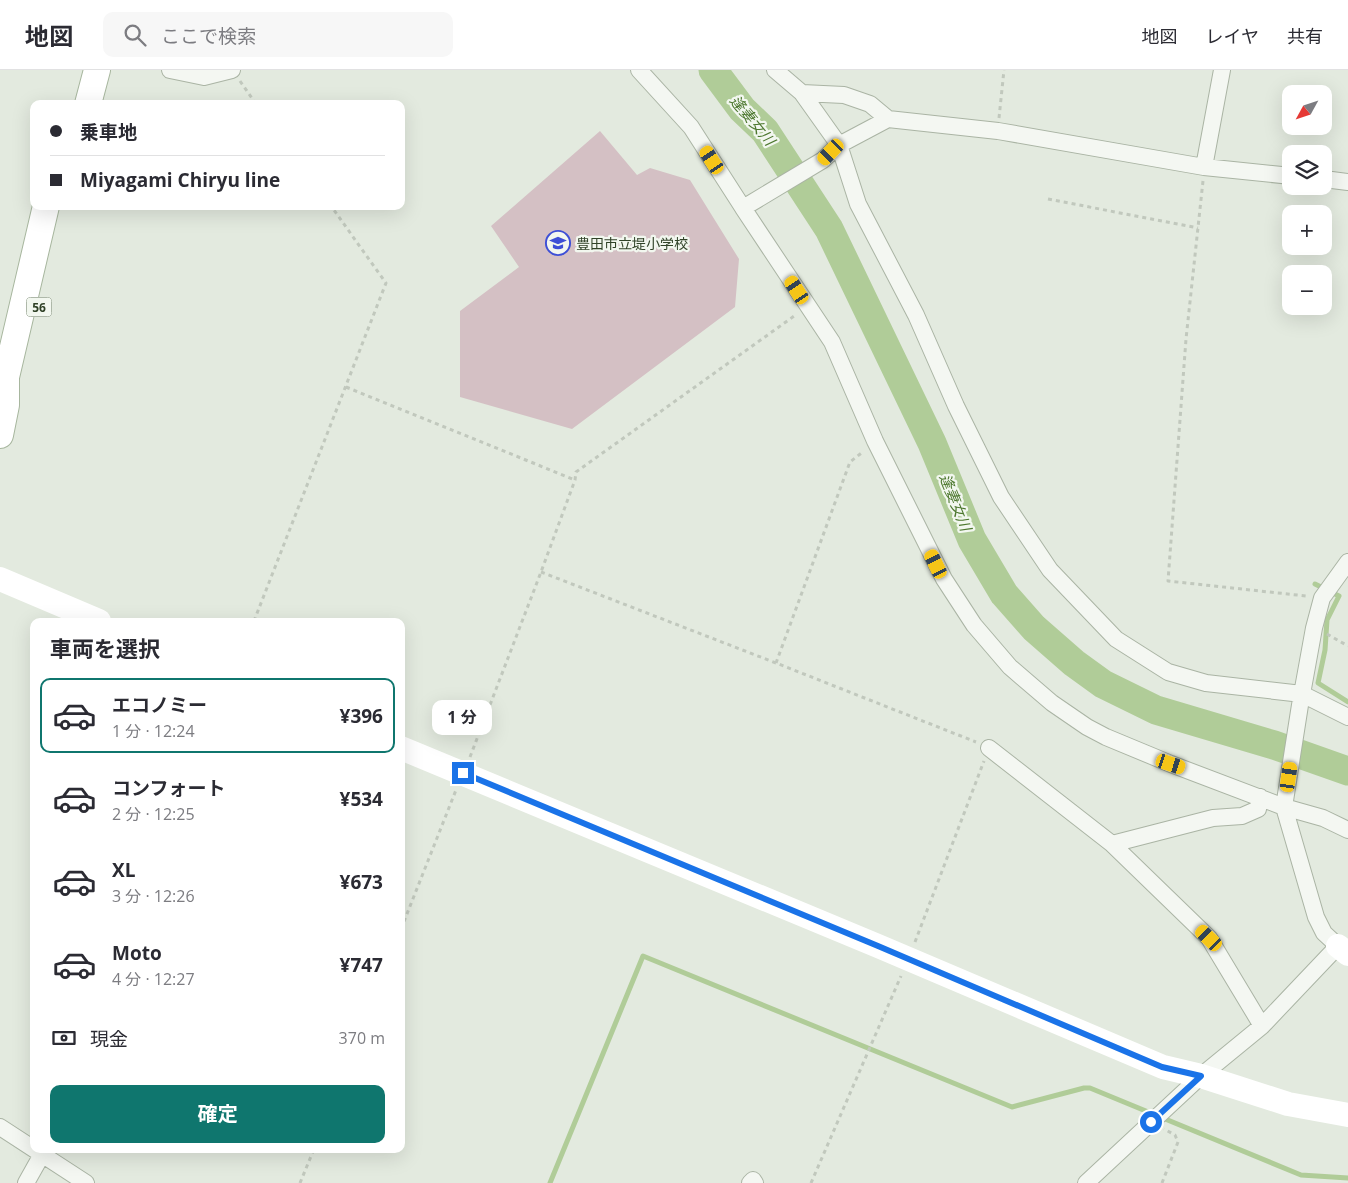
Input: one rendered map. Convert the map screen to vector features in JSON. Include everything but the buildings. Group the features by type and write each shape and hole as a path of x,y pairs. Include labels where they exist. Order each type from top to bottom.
{"main road":[{"path":"71,100 78,70"},
{"path":"89,100 97,70"},
{"name":"56","path":"0,435 6,405 6,377 45,210"},
{"name":"56","path":"6,405 20,384 62,210"},
{"path":"0,579 92,618"},
{"path":"405,750 1162,1067 1201,1076 1288,1104 1348,1115"}],"street":[{"path":"170,70 204,77 232,70"},
{"path":"639,70 691,127 749,205 808,306 832,342 875,441 944,579 974,625 1010,667 1052,703 1087,727 1106,737 1171,764 1260,797 1285,801 1348,830"},
{"path":"775,70 802,93 839,144 858,204 916,315 956,406 1001,497 1050,570 1116,639 1168,672 1206,683 1301,699 1348,717"},
{"path":"1204,167 1222,70"},
{"path":"802,93 844,95 870,104 888,119"},
{"path":"749,205 823,160 839,144 888,119 998,130 1204,167 1282,175"},
{"path":"1332,180 1348,182"},
{"path":"1086,1183 1201,1076 1262,1026 1343,950 1324,934 1316,918 1285,801 1314,628 1322,598 1348,562"},
{"path":"989,748 1112,844 1209,938 1262,1026"},
{"path":"1112,844 1213,818 1242,816 1258,809 1260,797"},
{"path":"0,1127 30,1144"},
{"path":"26,1183 43,1153"},
{"path":"45,1153 86,1183"},
{"path":"750,1183 753,1180 755,1183"}],"path":[{"path":"232,70 253,100"},
{"path":"998,130 1004,70"},
{"path":"1204,167 1186,339 1168,581 1322,598"},
{"path":"1048,199 1198,228"},
{"path":"255,618 386,283 334,210"},
{"path":"405,919 541,572 575,480 576,472 808,306"},
{"path":"346,387 575,480"},
{"path":"776,663 850,462 875,441"},
{"path":"541,572 989,748 908,959 810,1183"},
{"path":"1314,628 1348,646"},
{"path":"1151,1122 1175,1135 1178,1142 1162,1183"},
{"path":"300,1183 312,1153"}],"shaded area":[{"path":"600,131 637,175 650,168 690,180 739,259 735,307 572,429 460,397 460,311 519,267 491,226"}],"waterway":[{"name":"逢妻女川","path":"713,70 742,109 765,131 829,229 932,443 972,540 1004,594 1034,628 1074,663 1103,684 1156,710 1274,745 1348,771"},
{"path":"1315,584 1339,596 1327,620 1325,650 1318,683 1348,702"},
{"path":"550,1183 643,956 1012,1107 1090,1088 1301,1175 1348,1178"}],"place":[{"name":"豊田市立堤小学校","path":"558,243"}],"route":[{"path":"463,773 1162,1067 1201,1076 1151,1122"}]}
